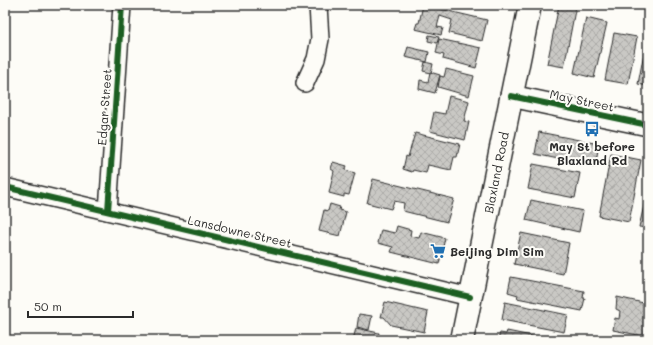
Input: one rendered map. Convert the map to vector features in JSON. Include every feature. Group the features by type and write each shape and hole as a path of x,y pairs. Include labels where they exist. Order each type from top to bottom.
{"main road":[{"name":"Blaxland Road","path":"462,340 530,5"}],"street":[{"name":"Edgar Street","path":"108,211 122,5"},
{"path":"305,83 316,59 320,39 318,5"},
{"name":"May Street","path":"511,96 648,125"},
{"name":"Lansdowne Street","path":"5,187 470,297"}],"building":[{"path":"423,5 487,20 482,41 449,33 452,20 440,16 437,27 443,28 441,35 415,29 417,23 419,23"},
{"path":"559,5 576,5 564,67 547,64"},
{"path":"586,18 607,23 594,78 574,73"},
{"path":"648,32 648,86 638,84"},
{"path":"614,33 637,37 628,84 605,80"},
{"path":"429,35 439,37 437,43 428,41"},
{"path":"439,39 481,48 476,68 443,59 444,55 436,53"},
{"path":"408,47 429,52 427,62 405,57"},
{"path":"425,62 433,64 431,73 423,71"},
{"path":"446,69 474,76 469,96 438,87 440,76 444,77"},
{"path":"430,72 440,75 435,93 419,89 420,80 428,82"},
{"path":"449,96 469,101 464,121 469,122 465,140 430,131 434,112 445,114"},
{"path":"539,132 599,144 595,167 535,154"},
{"path":"415,133 460,144 457,157 454,157 451,170 428,165 426,173 413,170 412,172 403,169 406,156 408,157"},
{"path":"611,154 641,160 629,222 599,216"},
{"path":"333,162 347,166 345,170 355,173 349,195 344,194 344,197 329,193 334,171 331,169"},
{"path":"533,164 580,173 575,198 528,189"},
{"path":"373,179 454,199 447,222 403,211 404,203 394,201 391,209 367,203"},
{"path":"648,188 648,228 639,227"},
{"path":"531,200 583,211 579,232 526,220"},
{"path":"330,204 340,207 339,210 346,212 340,236 319,231 324,210 328,211"},
{"path":"397,226 411,230 410,236 419,238 421,232 445,238 439,264 391,252 393,247 378,243 381,230 395,233"},
{"path":"521,233 569,243 563,274 514,264"},
{"path":"511,277 584,291 583,298 585,298 582,311 517,298 518,295 508,292"},
{"path":"617,297 648,304 648,337 613,330 615,318 619,319 620,311 616,309"},
{"path":"385,302 428,312 424,332 391,325 384,317 381,317"},
{"path":"505,302 568,315 564,332 502,320"},
{"path":"359,314 372,316 369,330 357,327"},
{"path":"356,328 379,333 378,340 361,337 361,340 353,340"},
{"path":"507,331 551,340 498,340 500,333 506,334"}],"cycle path":[{"path":"108,211 122,5"},
{"path":"511,96 648,125"},
{"path":"5,187 470,297"}],"place":[{"name":"May St before Blaxland Rd","path":"592,129"},
{"name":"Beijing Dim Sim","path":"438,251"}]}
